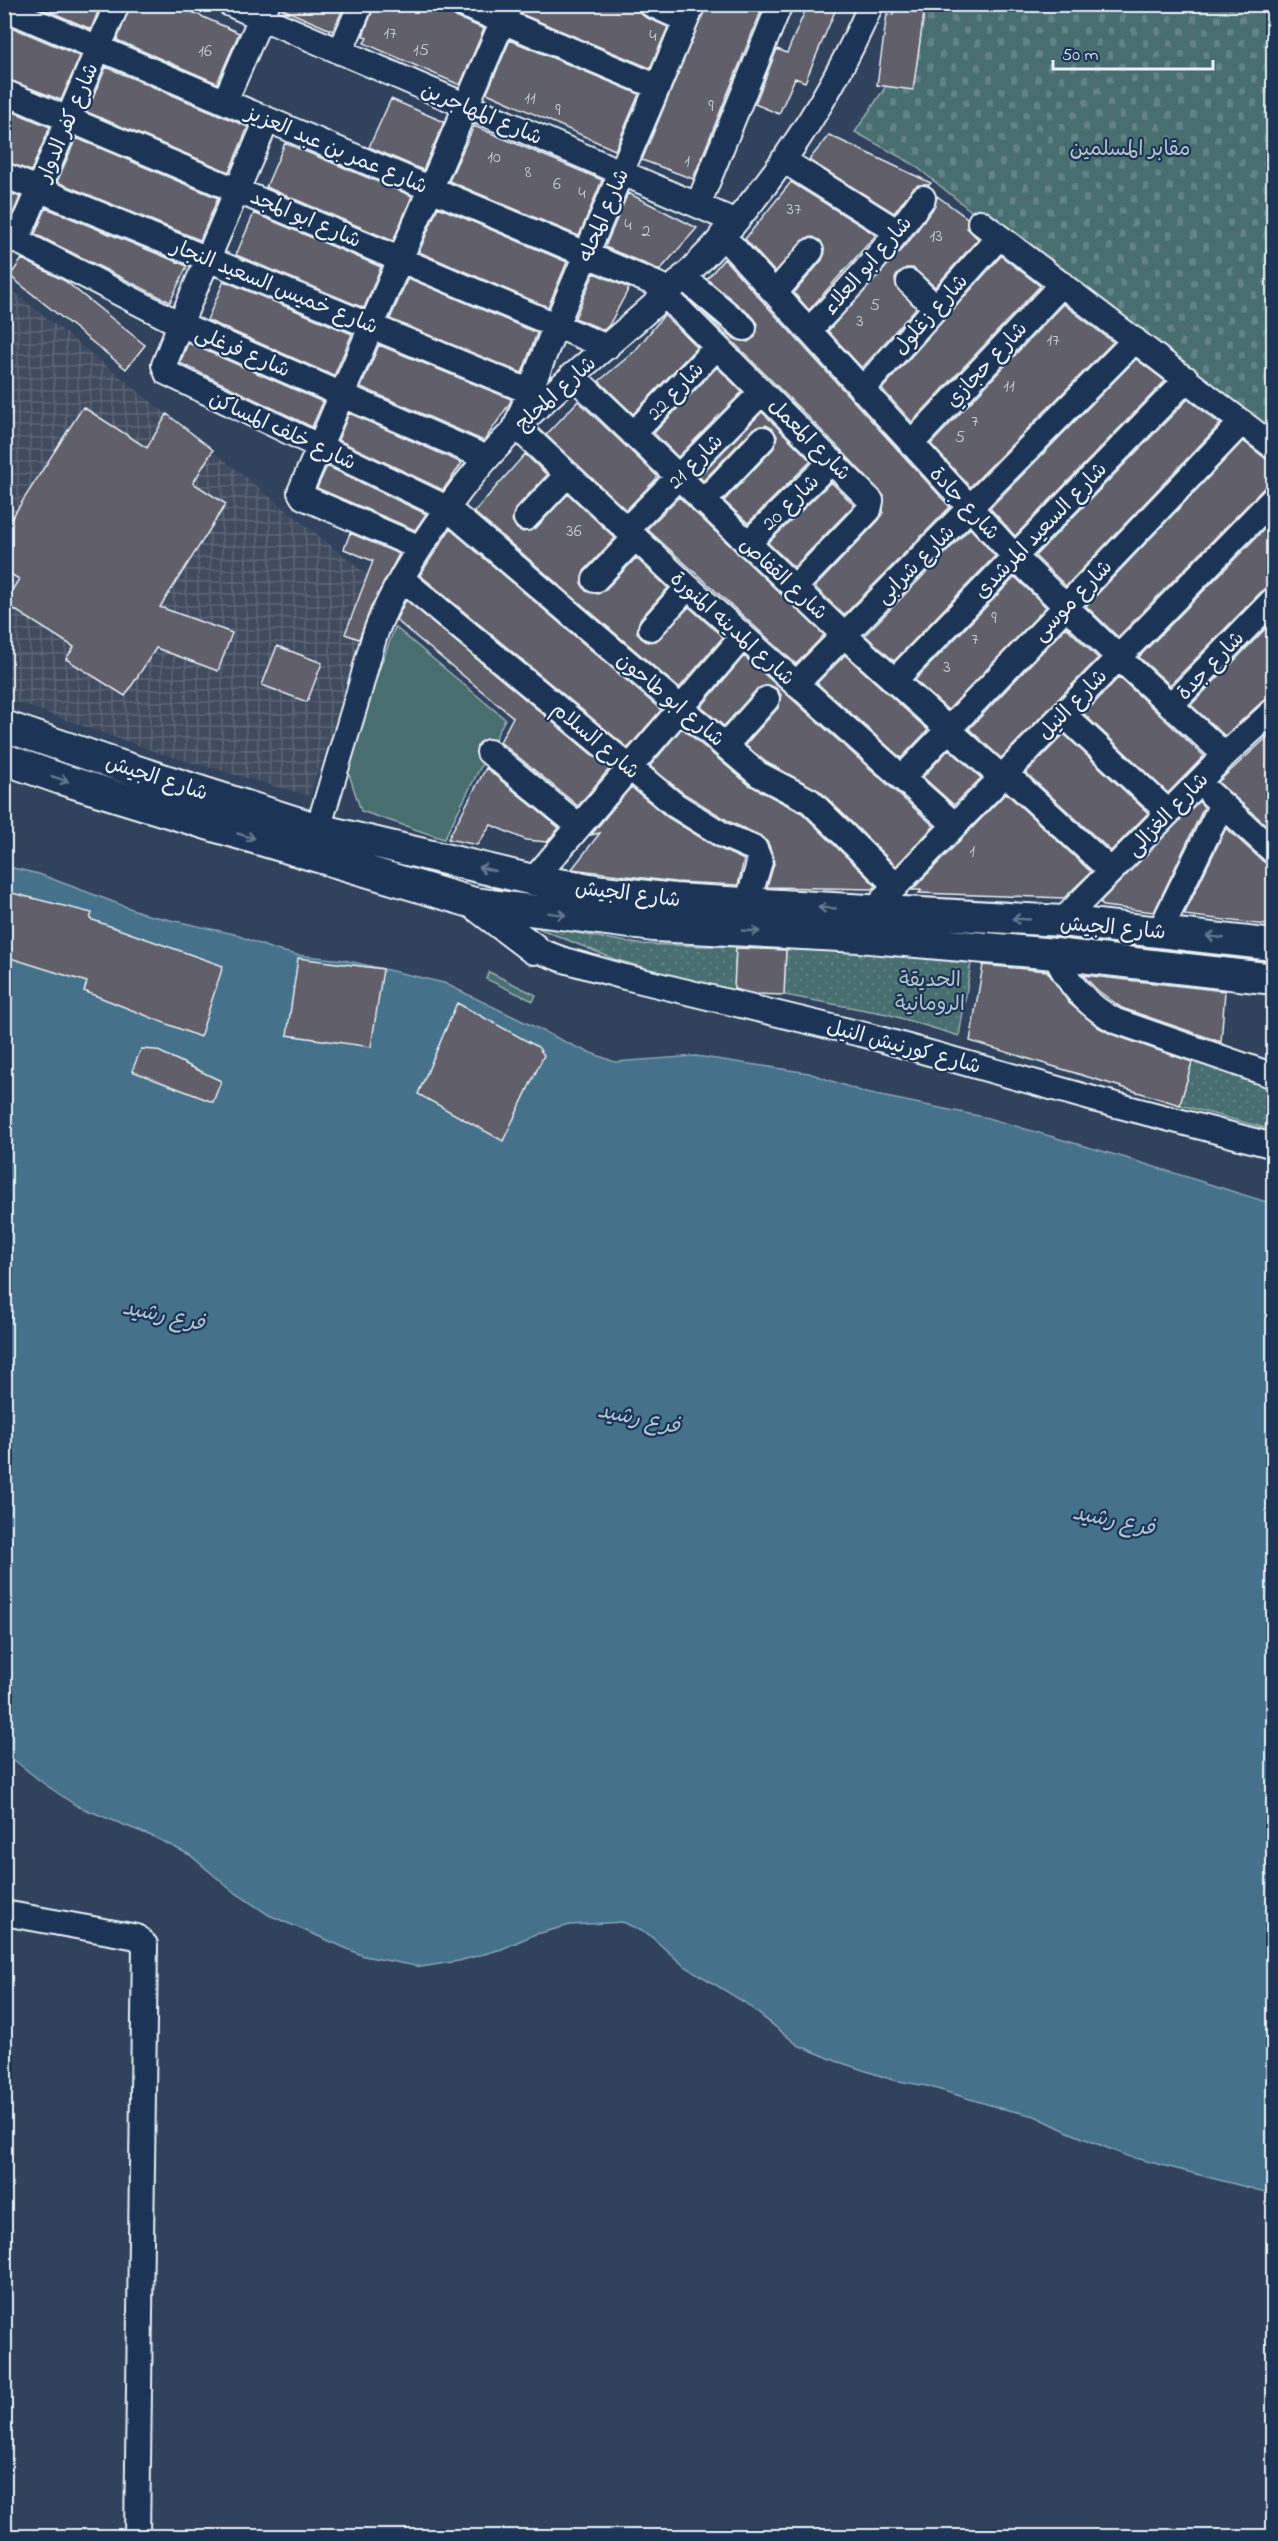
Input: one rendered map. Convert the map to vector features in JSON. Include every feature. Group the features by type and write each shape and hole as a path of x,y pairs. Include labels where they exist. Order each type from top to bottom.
{"main road":[{"name":"شارع الجيش","path":"4,726 318,829 533,880 674,899 1062,921 1274,945"},
{"name":"شارع الجيش","path":"4,759 210,825 474,903 654,926 859,937 1055,954 1274,979"},
{"path":"474,903 534,949"}],"street":[{"name":"شارع كفر الدوار","path":"11,237 38,190 117,4"},
{"name":"شارع المهاجرين","path":"230,4 264,11 340,52 698,205 728,228"},
{"path":"340,52 361,4"},
{"path":"462,4 506,13 658,87"},
{"path":"651,4 690,12"},
{"path":"698,205 780,4"},
{"name":"شارع المحلج","path":"318,829 378,627 420,548 447,508 516,426 537,395 572,375 608,346 673,288 728,228 783,160 821,106 853,47 871,4"},
{"name":"شارع عمر بن عبد العزيز","path":"4,8 586,255 673,288"},
{"path":"225,101 264,11"},
{"name":"شارع المحله","path":"537,395 556,325 690,12"},
{"path":"420,548 302,496 301,489 506,13"},
{"name":"شارع ابو المجد","path":"4,92 608,346"},
{"name":"شارع خلف المساكن","path":"267,120 164,364 170,376 447,508"},
{"path":"783,160 898,232"},
{"name":"شارع خميس السعيد النجار","path":"4,175 537,395"},
{"name":"شارع ابو العلاء","path":"809,330 856,283 923,198"},
{"path":"980,222 1274,447"},
{"name":"شارع جادة","path":"728,228 775,294 1015,556 1065,607 1225,755"},
{"name":"شارع فرغلى","path":"11,237 180,324 487,458"},
{"name":"شارع زغلول","path":"862,390 998,238"},
{"path":"775,294 811,251"},
{"path":"909,282 936,308"},
{"name":"شارع حجازي","path":"911,444 1062,284"},
{"path":"673,288 744,328"},
{"name":"شارع المعمل","path":"673,288 717,347 869,498 872,506 794,588"},
{"name":"شارع شرابى","path":"796,684 1136,340"},
{"name":"شارع 22","path":"633,434 717,347"},
{"name":"شارع القفاص","path":"572,375 844,635 948,730 1003,775 1111,871"},
{"name":"شارع السعيد المرشدى","path":"894,681 1187,379"},
{"name":"شارع 21","path":"595,580 678,477 762,392"},
{"name":"شارع موسى","path":"902,778 1242,422"},
{"name":"شارع المدينه المنورة","path":"516,426 688,586 954,825"},
{"path":"703,502 763,440"},
{"name":"شارع 20","path":"747,544 832,461"},
{"path":"526,518 568,474"},
{"name":"شارع النيل","path":"872,910 1274,498"},
{"name":"شارع ابو طاحون","path":"447,508 768,781 810,801 896,886"},
{"name":"شارع السلام","path":"402,579 675,805 698,821 758,852 760,861 747,904"},
{"path":"651,628 688,586"},
{"name":"شارع جدة","path":"1171,705 1274,599"},
{"path":"533,880 743,636"},
{"path":"725,746 767,699"},
{"path":"1063,714 1168,812"},
{"name":"شارع الغزالى","path":"1062,921 1225,755 1270,720"},
{"path":"489,752 579,826"},
{"path":"1198,783 1274,852"},
{"path":"1160,931 1222,804"},
{"name":"شارع كورنيش النيل","path":"534,949 625,977 869,1035 1274,1146"},
{"path":"1055,954 1072,987 1100,1012 1116,1021 1274,1076"},
{"path":"4,1913 137,1937 145,1945 136,2536"}],"shaded area":[{"path":"4,284 384,588 309,796 156,752 5,698"}],"green space":[{"name":"مقابر المسلمين","path":"925,5 1273,5 1273,440 1002,236 913,164 855,132 886,86 913,89"},
{"path":"395,627 505,719 444,839 361,811 345,762"},
{"path":"516,919 639,944 736,947 734,993 614,959"},
{"name":"الحديقة الرومانية","path":"786,949 972,958 959,1036 887,1014 784,995"},
{"path":"489,972 536,995 533,1001 486,979"},
{"path":"1194,1054 1273,1075 1273,1098 1265,1128 1180,1105"}],"water":[{"name":"فرع رشيد","path":"4,866 39,874 148,915 234,934 272,949 297,955 344,960 444,983 578,1048 615,1062 696,1056 809,1073 866,1093 984,1117 1273,1204 1273,2194 1127,2156 1035,2116 927,2086 893,2080 836,2061 798,2045 744,2002 683,1965 648,1934 623,1922 570,1925 533,1935 502,1949 459,1961 421,1967 364,1956 269,1915 230,1889 190,1855 154,1837 77,1806 5,1753"}],"building":[{"path":"32,4 101,4 91,29"},
{"path":"131,4 174,4 239,33 217,83 117,40"},
{"path":"281,4 345,4 333,31 280,8"},
{"path":"375,4 448,4 450,12 456,17 484,29 460,85 364,43 367,38 363,36"},
{"path":"524,4 637,4 639,12 645,17 668,27 650,68 521,14"},
{"path":"707,4 764,4 693,179 642,160"},
{"path":"808,4 838,4 805,82 795,78 779,114 755,104 777,49 787,53"},
{"path":"894,9 924,13 913,90 877,85 887,14 893,15"},
{"path":"4,24 80,56 61,100 4,78"},
{"path":"510,40 639,94 615,150 487,93"},
{"path":"106,67 248,127 229,172 87,112"},
{"path":"391,99 444,122 423,170 369,147"},
{"path":"4,108 50,127 31,171 4,161"},
{"path":"474,126 602,180 579,236 449,181"},
{"path":"829,135 931,183 918,185 912,189 894,213 809,160"},
{"path":"76,138 218,198 200,240 57,182"},
{"path":"285,143 412,196 393,241 266,187"},
{"path":"791,182 876,235 809,310 794,293 822,260 825,253 821,241 813,237 806,238 775,272 745,239"},
{"path":"4,191 20,197 10,221 4,220"},
{"path":"628,193 697,228 660,270 605,247"},
{"path":"937,196 967,218 967,228 978,239 935,287 913,268 906,268 898,273 895,279 896,286 916,308 862,368 828,331 910,240 935,206"},
{"path":"438,207 567,262 548,307 419,252"},
{"path":"46,208 187,266 170,302 35,234"},
{"path":"254,213 381,267 364,308 236,255"},
{"path":"1001,256 1040,286 912,422 882,389"},
{"path":"22,259 65,281 145,345 126,369 10,276"},
{"path":"724,259 950,507 844,615 815,587 879,520 883,513 884,496 700,309 735,339 748,342 755,337 758,324 754,318 707,279"},
{"path":"594,273 629,288 604,330 575,318"},
{"path":"408,278 537,333 522,373 390,319"},
{"path":"224,281 352,334 334,376 207,320"},
{"path":"1063,304 1113,342 970,487 931,444"},
{"path":"664,315 697,347 633,414 599,381 635,351"},
{"path":"188,343 323,402 312,427 180,363"},
{"path":"379,345 511,399 510,403 484,441 361,387"},
{"path":"1136,359 1165,381 1015,536 990,508"},
{"path":"717,367 742,392 678,457 654,433"},
{"path":"1188,399 1220,424 1066,586 1035,556"},
{"path":"578,401 658,477 626,510 546,435"},
{"path":"83,407 147,448 167,414 213,450 193,483 226,504 160,607 232,633 218,671 156,648 125,696 66,659 74,647 4,603 19,579 4,570 4,530"},
{"path":"762,412 811,461 748,523 724,501 774,448 777,436 773,429 766,425 753,429 703,481 699,476"},
{"path":"349,413 462,463 443,490 338,440"},
{"path":"1243,441 1265,458 1274,461 1274,484 1264,488 1118,637 1086,606"},
{"path":"525,454 547,475 515,509 512,521 517,529 523,532 536,528 568,494 615,538 584,571 581,583 586,591 598,594 605,590 636,558 668,588 640,619 637,632 641,638 647,642 656,641 689,607 723,637 679,688 474,512"},
{"path":"327,466 426,514 415,530 317,488"},
{"path":"831,482 854,505 794,567 768,543"},
{"path":"679,497 824,635 796,664 647,529"},
{"path":"1274,519 1274,585 1264,589 1170,685 1139,657"},
{"path":"970,528 995,556 894,661 865,635"},
{"path":"450,529 661,710 628,748 420,575"},
{"path":"350,533 399,554 371,607 359,639 345,634 373,561 344,549"},
{"path":"1015,577 1046,607 948,710 915,680"},
{"path":"406,600 609,769 578,806 500,742 513,717 396,620"},
{"path":"1274,620 1274,696 1264,700 1225,736 1191,705"},
{"path":"1066,627 1098,658 1001,758 969,729"},
{"path":"277,646 322,663 307,702 262,685"},
{"path":"845,655 928,730 901,758 817,683"},
{"path":"744,656 934,826 896,866 820,791 766,762 745,745 778,708 781,695 776,688 769,685 757,689 724,726 701,707"},
{"path":"1119,677 1204,756 1168,793 1084,714"},
{"path":"682,728 749,785 802,813 876,886 873,889 767,887 774,864 768,843 761,836 730,822 683,793 650,766"},
{"path":"1274,731 1274,832 1218,782"},
{"path":"1064,734 1148,813 1111,851 1026,773"},
{"path":"949,749 981,778 954,805 923,777"},
{"path":"486,768 559,828 547,842 526,840 491,825 477,845 448,839"},
{"path":"631,787 667,817 716,847 744,860 738,885 675,882 572,869 600,833 591,835"},
{"path":"1006,793 1091,872 1064,898 919,893 922,890 912,890"},
{"path":"1199,801 1204,807 1154,912 1103,906 1100,902"},
{"path":"1226,828 1264,862 1274,866 1274,926 1184,915"},
{"path":"4,891 92,913 90,919 223,966 200,1037 84,991 87,982 4,956"},
{"path":"736,948 786,950 784,995 755,994 734,989"},
{"path":"298,958 383,969 371,1047 287,1035"},
{"path":"983,965 1047,971 1069,1003 1098,1027 1111,1034 1192,1062 1180,1105 970,1041"},
{"path":"1083,975 1225,991 1221,1042 1122,1008 1097,990"},
{"path":"457,1003 538,1047 544,1055 503,1141 418,1094"},
{"path":"141,1049 156,1050 221,1081 213,1102 132,1071"}]}
